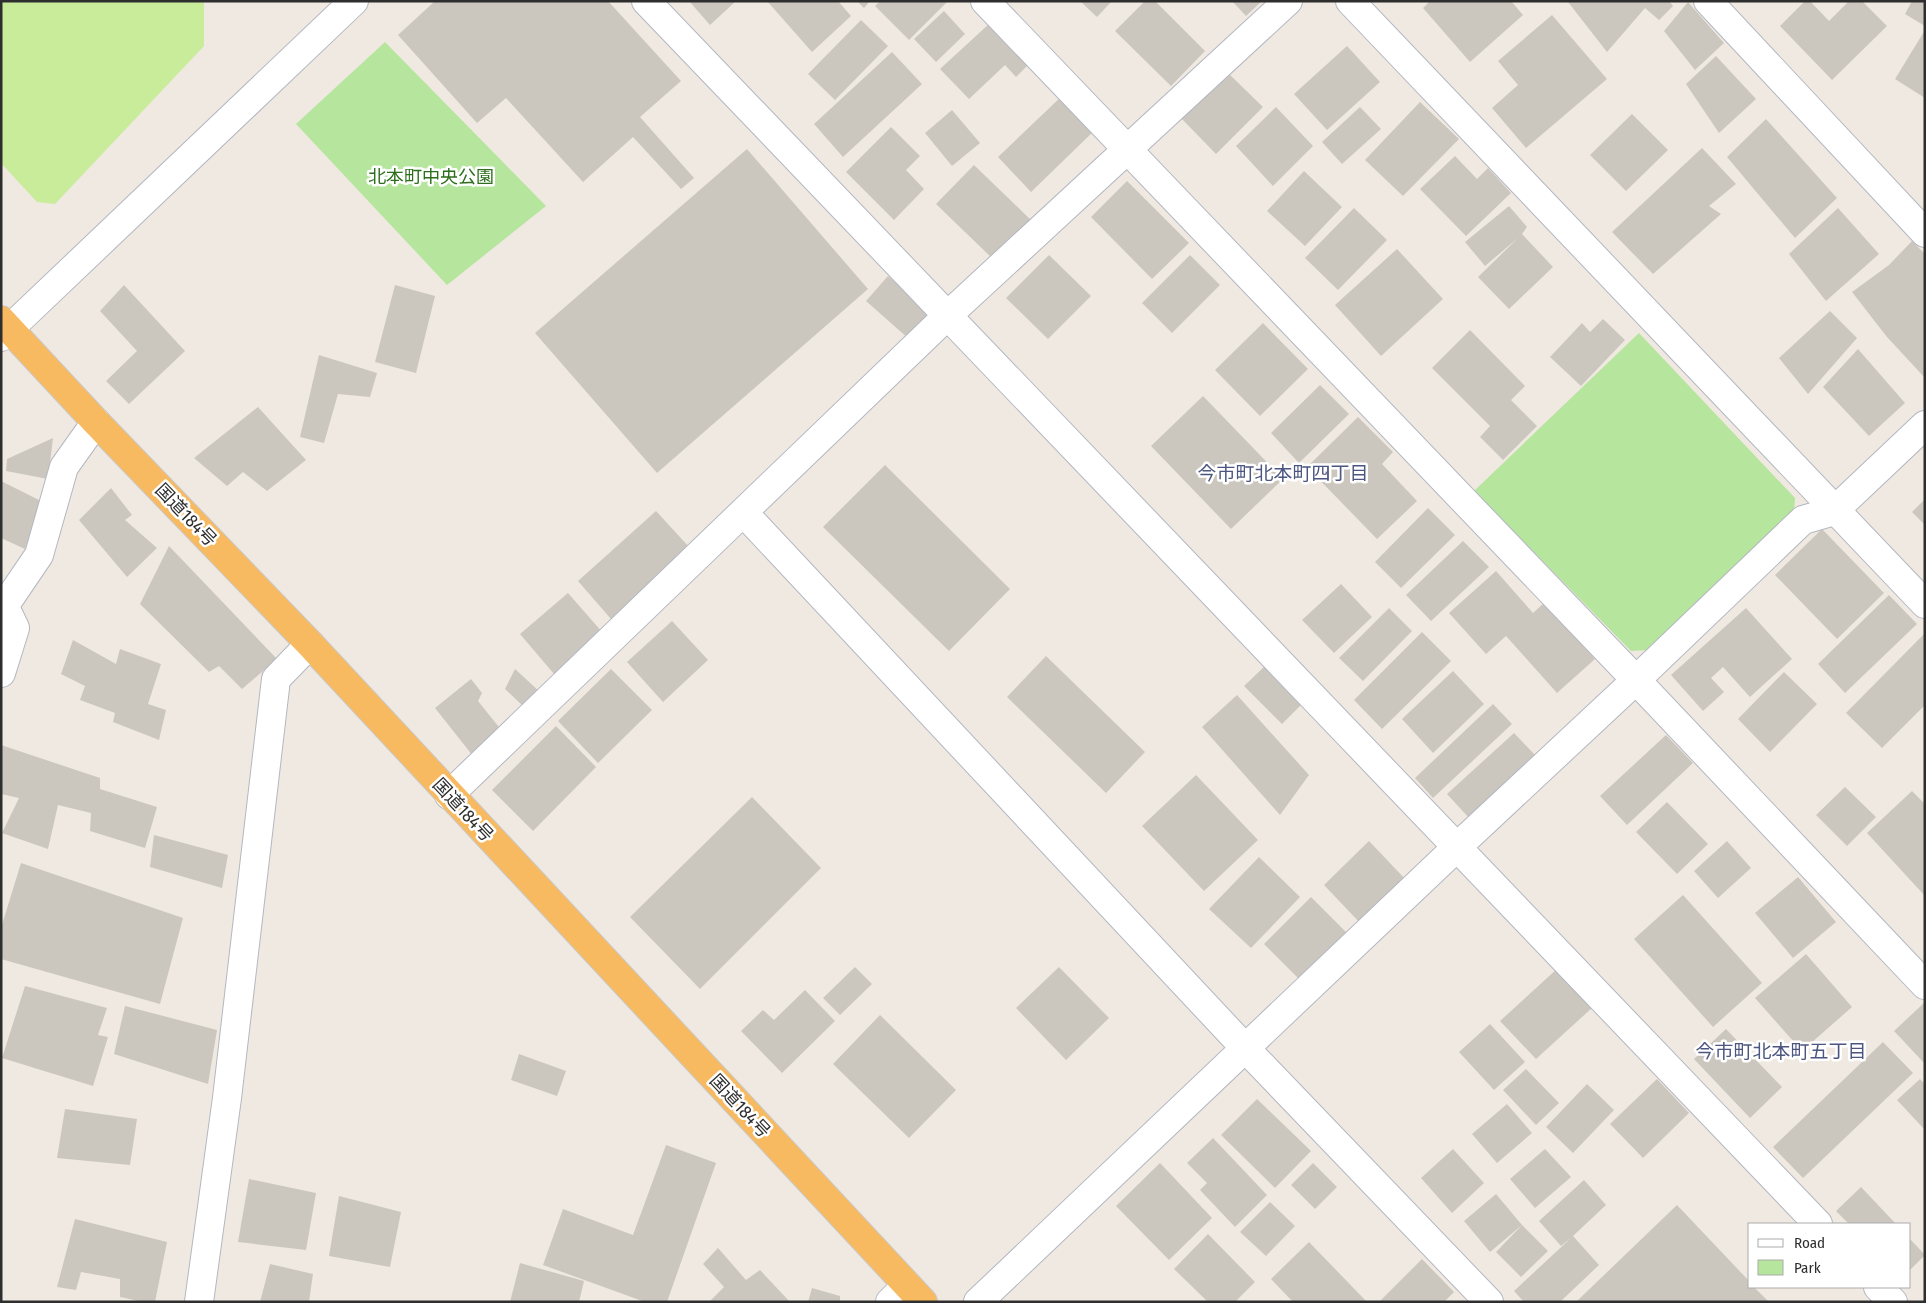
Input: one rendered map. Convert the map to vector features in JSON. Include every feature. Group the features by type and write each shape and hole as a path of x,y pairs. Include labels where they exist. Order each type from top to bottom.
{"highway":[{"name":"国道184号","path":"4,329 310,644 907,1296"}],"street":[{"path":"4,329 354,1"},
{"path":"646,1 1817,1223"},
{"path":"984,1 1636,680 1925,985"},
{"path":"449,795 947,316 1288,1"},
{"path":"1350,1 1834,511 1925,604"},
{"path":"1708,1 1925,233"},
{"path":"1,673 15,628 3,609 38,555 64,467 96,422"},
{"path":"978,1302 1803,520 1834,511 1925,425"},
{"path":"743,512 1245,1048 1490,1302"},
{"path":"199,1302 227,1098 276,679 310,644"},
{"path":"1879,1288 1893,1302"}],"green space":[{"path":"1,1 204,1 204,46 55,204 37,202 1,163"},
{"name":"北本町中央公園","path":"385,42 546,206 447,285 296,124"},
{"path":"1639,333 1795,498 1794,513 1649,650 1631,651 1474,491"}],"building":[{"path":"435,1 608,1 681,81 640,117 694,178 681,189 633,137 583,182 506,98 477,123 398,35"},
{"path":"689,1 736,1 710,25"},
{"path":"767,1 838,1 851,16 812,52"},
{"path":"857,1 870,1 864,8"},
{"path":"880,1 948,1 909,40 875,6"},
{"path":"1080,1 1112,1 1097,17"},
{"path":"1145,1 1155,1 1205,51 1171,86 1115,31"},
{"path":"1232,1 1262,1 1246,16"},
{"path":"1430,1 1511,1 1523,15 1470,62 1423,8"},
{"path":"1569,1 1669,1 1673,6 1659,20 1645,8 1607,52"},
{"path":"1805,1 1810,1 1829,21 1849,1 1862,1 1887,26 1832,80 1780,26"},
{"path":"1912,1 1925,1 1925,26 1905,14"},
{"path":"1688,2 1724,43 1695,70 1664,31"},
{"path":"944,11 965,34 936,62 914,39"},
{"path":"1552,15 1607,79 1526,148 1492,108 1518,85 1498,61"},
{"path":"861,20 888,46 835,100 808,74"},
{"path":"989,24 1028,65 1016,77 1005,65 969,99 940,69"},
{"path":"1925,30 1925,98 1895,79"},
{"path":"1347,46 1380,82 1327,130 1294,94"},
{"path":"892,52 922,84 843,157 814,124"},
{"path":"1716,56 1756,99 1719,133 1686,84"},
{"path":"1227,72 1263,107 1216,154 1181,118"},
{"path":"1063,95 1096,129 1031,192 998,157"},
{"path":"1420,102 1459,139 1403,196 1365,160"},
{"path":"1276,107 1313,146 1273,186 1236,146"},
{"path":"1360,107 1381,129 1342,164 1322,142"},
{"path":"952,110 980,143 952,166 925,133"},
{"path":"1632,114 1668,150 1626,191 1590,155"},
{"path":"1766,119 1837,198 1795,238 1727,157"},
{"path":"891,127 920,156 906,170 924,189 894,220 846,172"},
{"path":"1702,148 1736,184 1709,206 1721,214 1653,274 1612,232"},
{"path":"747,149 868,289 657,473 535,333"},
{"path":"1455,156 1477,179 1488,168 1511,193 1466,236 1420,189"},
{"path":"974,165 1032,221 994,260 936,204"},
{"path":"1304,171 1342,207 1305,246 1267,211"},
{"path":"1127,181 1189,243 1152,279 1091,217"},
{"path":"1509,206 1527,227 1522,234 1553,267 1509,309 1478,277 1518,238 1485,266 1465,242"},
{"path":"1354,208 1387,240 1338,290 1305,258"},
{"path":"1838,208 1879,254 1826,301 1789,254"},
{"path":"1912,241 1925,254 1925,378 1887,337 1852,292 1889,265"},
{"path":"1397,249 1443,299 1381,356 1335,305"},
{"path":"1049,255 1091,296 1048,339 1006,298"},
{"path":"1190,255 1220,285 1172,333 1142,303"},
{"path":"888,276 931,313 909,339 866,301"},
{"path":"124,285 185,351 129,404 106,381 137,351 100,311"},
{"path":"395,285 435,296 416,373 375,362"},
{"path":"1830,311 1857,338 1808,394 1779,358"},
{"path":"1603,319 1625,340 1581,386 1550,357 1582,323 1590,332"},
{"path":"1263,323 1308,369 1260,416 1215,370"},
{"path":"1470,330 1525,386 1511,400 1537,426 1503,460 1480,437 1490,426 1432,368"},
{"path":"1858,349 1905,403 1869,436 1823,387"},
{"path":"319,355 377,373 370,397 338,394 324,443 300,437"},
{"path":"1320,385 1349,414 1299,463 1271,433"},
{"path":"1203,396 1283,479 1231,529 1151,446"},
{"path":"258,407 306,460 267,491 243,472 227,486 194,458"},
{"path":"1358,417 1393,452 1382,464 1417,501 1377,539 1307,467"},
{"path":"53,438 48,479 6,471 7,459"},
{"path":"885,465 1010,589 949,651 823,527"},
{"path":"1,481 41,501 25,549 1,538"},
{"path":"111,488 132,515 125,520 157,548 127,577 79,520"},
{"path":"1925,499 1925,525 1912,512"},
{"path":"1428,508 1455,535 1401,588 1375,562"},
{"path":"656,511 690,548 611,619 578,581"},
{"path":"1822,529 1884,593 1837,639 1775,575"},
{"path":"1463,541 1489,567 1431,621 1406,595"},
{"path":"169,546 277,659 242,689 219,666 209,672 140,604"},
{"path":"1496,571 1533,613 1545,602 1595,659 1557,693 1506,636 1486,654 1449,613"},
{"path":"1341,584 1372,617 1334,653 1302,620"},
{"path":"568,593 603,633 554,674 520,634"},
{"path":"1889,595 1917,624 1845,693 1818,664"},
{"path":"1389,608 1412,631 1363,681 1339,658"},
{"path":"1746,608 1792,659 1750,697 1723,667 1711,678 1724,692 1703,711 1671,675"},
{"path":"672,621 708,660 663,702 627,662"},
{"path":"1422,632 1451,661 1382,729 1354,700"},
{"path":"1925,633 1925,705 1882,748 1846,713"},
{"path":"73,640 116,664 120,649 161,664 148,704 166,710 159,740 113,722 115,713 80,700 85,686 61,674"},
{"path":"1046,656 1145,752 1106,793 1007,697"},
{"path":"1267,664 1304,702 1282,724 1244,686"},
{"path":"515,669 540,692 525,708 505,689"},
{"path":"611,669 652,710 598,763 558,721"},
{"path":"1453,671 1484,704 1433,753 1402,719"},
{"path":"1784,672 1817,704 1770,752 1738,719"},
{"path":"471,679 482,693 478,701 503,732 473,756 435,708"},
{"path":"1237,695 1309,775 1280,815 1202,727"},
{"path":"1493,704 1512,724 1433,798 1415,778"},
{"path":"556,726 596,767 533,831 492,790"},
{"path":"1514,733 1538,758 1470,819 1447,794"},
{"path":"1666,735 1693,763 1627,825 1600,796"},
{"path":"1,745 100,778 100,789 157,807 145,848 90,831 91,813 58,805 48,849 2,833 19,798 1,794"},
{"path":"1196,775 1258,840 1204,891 1142,826"},
{"path":"1845,787 1876,817 1847,846 1816,815"},
{"path":"1912,791 1925,804 1925,896 1867,833"},
{"path":"752,797 821,868 700,989 630,917"},
{"path":"1667,802 1708,844 1677,874 1636,832"},
{"path":"154,835 228,855 222,888 150,867"},
{"path":"1369,841 1407,881 1361,924 1324,885"},
{"path":"1727,841 1751,868 1718,898 1694,871"},
{"path":"1259,857 1300,897 1251,948 1209,909"},
{"path":"21,863 183,918 160,1004 1,959 1,928"},
{"path":"1798,877 1836,922 1793,958 1755,913"},
{"path":"1683,895 1762,983 1713,1027 1634,939"},
{"path":"1311,897 1346,932 1299,979 1264,944"},
{"path":"1806,954 1852,1007 1802,1051 1755,998"},
{"path":"855,967 872,984 840,1015 823,998"},
{"path":"1059,967 1109,1018 1066,1060 1016,1008"},
{"path":"1558,968 1593,1007 1536,1059 1500,1021"},
{"path":"25,986 107,1008 98,1035 108,1037 93,1086 2,1058"},
{"path":"805,990 835,1021 782,1073 741,1031 763,1010 774,1020"},
{"path":"1925,1002 1925,1064 1894,1031"},
{"path":"125,1006 217,1030 208,1084 114,1054"},
{"path":"880,1015 956,1090 909,1138 833,1064"},
{"path":"1490,1024 1525,1062 1494,1090 1459,1052"},
{"path":"1726,1029 1782,1087 1750,1118 1694,1059"},
{"path":"1883,1042 1913,1073 1803,1178 1773,1147"},
{"path":"519,1054 566,1071 557,1096 511,1080"},
{"path":"1526,1069 1559,1103 1536,1125 1503,1090"},
{"path":"1657,1079 1689,1113 1643,1158 1610,1124"},
{"path":"1920,1079 1925,1084 1925,1130 1897,1100"},
{"path":"1587,1084 1614,1110 1573,1153 1546,1127"},
{"path":"1257,1099 1311,1151 1275,1188 1221,1135"},
{"path":"1507,1104 1532,1133 1497,1163 1472,1134"},
{"path":"65,1109 137,1119 130,1165 57,1158"},
{"path":"1213,1138 1267,1195 1235,1227 1200,1190 1207,1183 1187,1163"},
{"path":"666,1145 716,1163 667,1302 645,1302 543,1265 563,1209 633,1235"},
{"path":"1453,1149 1484,1183 1452,1213 1421,1178"},
{"path":"1545,1149 1571,1177 1535,1208 1510,1179"},
{"path":"1160,1163 1212,1218 1169,1260 1116,1206"},
{"path":"1313,1163 1337,1187 1315,1209 1291,1185"},
{"path":"249,1179 316,1193 306,1250 238,1242"},
{"path":"1584,1180 1606,1205 1573,1236 1599,1265 1560,1302 1524,1302 1514,1291 1572,1237 1561,1246 1539,1221"},
{"path":"1861,1187 1895,1223 1848,1223 1836,1211"},
{"path":"1496,1194 1522,1225 1490,1252 1464,1221"},
{"path":"339,1196 401,1212 390,1267 329,1256"},
{"path":"1270,1202 1295,1226 1266,1256 1240,1232"},
{"path":"1677,1205 1748,1280 1748,1288 1755,1288 1769,1302 1576,1302"},
{"path":"75,1219 167,1242 155,1302 143,1302 120,1297 120,1279 81,1272 76,1290 57,1287"},
{"path":"1522,1225 1548,1251 1521,1277 1496,1252"},
{"path":"1208,1234 1255,1282 1235,1302 1208,1302 1174,1269"},
{"path":"1911,1240 1925,1255 1911,1269"},
{"path":"1309,1242 1367,1302 1293,1302 1271,1279"},
{"path":"718,1248 746,1280 760,1270 790,1302 709,1302 724,1287 703,1264"},
{"path":"1422,1259 1454,1292 1444,1302 1379,1302"},
{"path":"520,1263 584,1281 579,1302 510,1302"},
{"path":"270,1264 313,1274 309,1302 260,1302"},
{"path":"812,1288 840,1296 840,1302 808,1302"}],"district":[{"name":"今市町北本町四丁目","path":"1283,473"},
{"name":"今市町北本町五丁目","path":"1781,1051"}]}
